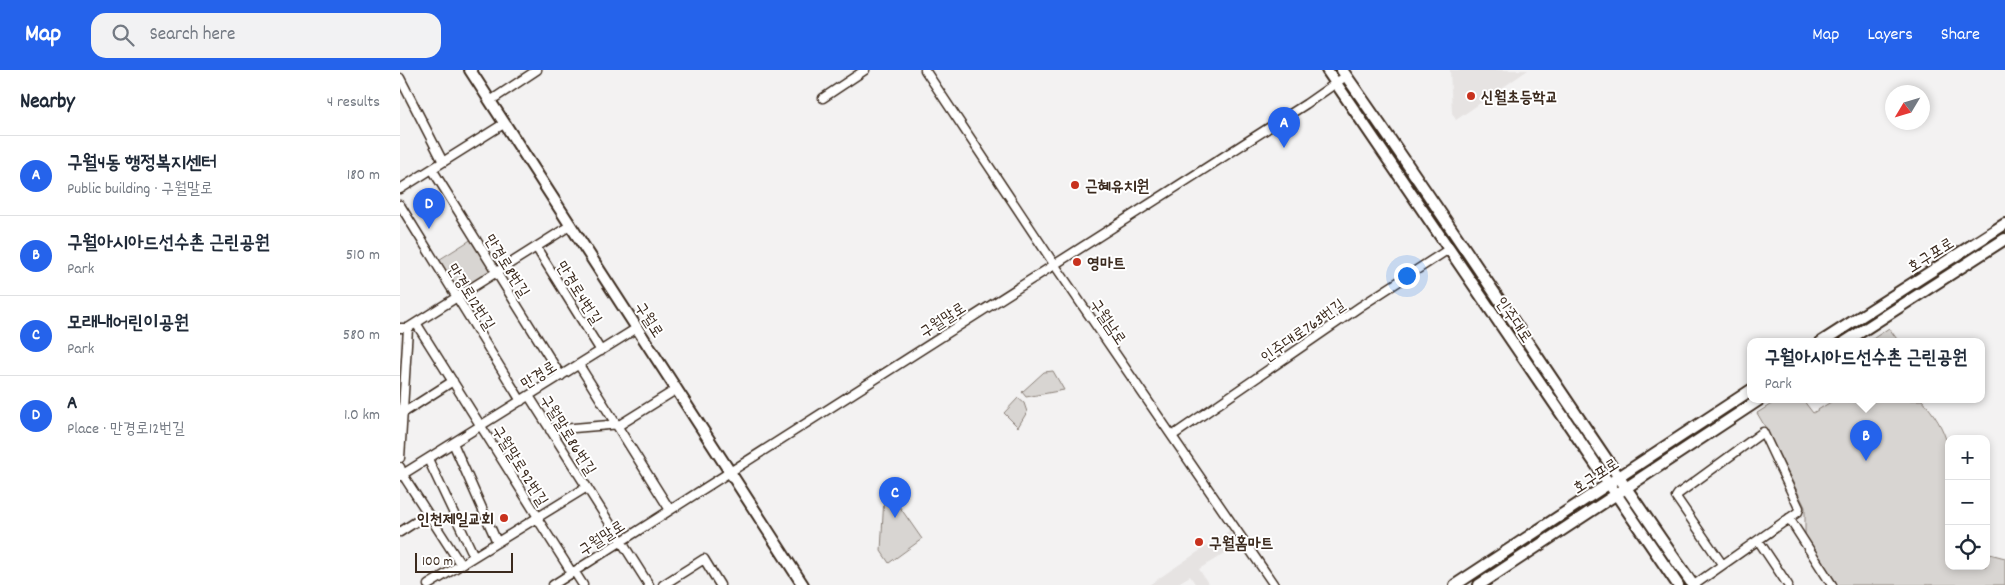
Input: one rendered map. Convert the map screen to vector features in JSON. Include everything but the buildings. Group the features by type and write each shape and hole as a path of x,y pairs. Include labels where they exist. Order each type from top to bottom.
{"main road":[{"name":"구월로","path":"470,70 803,585"},
{"name":"인주대로","path":"1327,70 1678,585"},
{"name":"인주대로","path":"1344,73 1461,243 1625,489 1693,585"},
{"name":"호구포로","path":"1827,338 2003,228"},
{"name":"호구포로","path":"1851,338 2005,239"},
{"name":"호구포로","path":"1455,585 1747,393"},
{"name":"호구포로","path":"1479,585 1754,403"}],"street":[{"path":"490,101 536,70"},
{"path":"823,98 865,70"},
{"name":"구월남로","path":"925,70 1054,264 1274,585"},
{"name":"구월말로","path":"553,585 1306,104 1336,83 1344,73"},
{"path":"400,78 444,162"},
{"path":"400,189 505,124"},
{"name":"만경로8번길","path":"432,169 561,376"},
{"name":"만경로12번길","path":"400,205 521,401"},
{"path":"400,458 403,413 404,328 416,323 571,225"},
{"name":"만경로4번길","path":"536,247 601,351"},
{"name":"인주대로763번길","path":"1172,436 1361,306 1449,249"},
{"name":"구월말로92번길","path":"416,323 582,585"},
{"name":"만경로","path":"401,473 453,444 637,328"},
{"path":"579,365 670,510"},
{"path":"403,413 453,381"},
{"path":"550,430 620,424 677,389"},
{"name":"구월말로86번길","path":"529,396 649,585"},
{"path":"1693,585 1798,512 1799,508 1763,432 1676,497 1722,564"},
{"path":"453,444 497,542"},
{"path":"428,459 474,556"},
{"path":"401,473 463,563"},
{"name":"구월말로86번길","path":"538,517 587,487"},
{"path":"400,532 428,514"},
{"name":"구월말로92번길","path":"428,585 538,517"},
{"path":"1789,518 1832,585"},
{"path":"1758,540 1788,585"},
{"path":"663,585 704,560 719,583 709,585"}],"shaded area":[{"name":"신월초등학교","path":"1450,70 1528,70 1456,120 1452,113"},
{"path":"472,239 492,272 456,293 437,261"},
{"path":"1889,328 1896,338 1874,338"},
{"path":"1053,371 1064,390 1026,397 1022,392 1044,372"},
{"path":"1018,398 1024,403 1027,412 1018,427 1004,413"},
{"path":"1773,403 1805,403 1813,413 1829,403 1924,403 1938,422 1945,436 1945,570 1990,570 1990,554 2005,558 2005,585 1838,585 1805,535 1805,507 1757,413"},
{"path":"890,493 922,539 889,563 881,551 884,497"},
{"path":"1229,531 1238,545 1199,569 1209,585 1196,585 1190,576 1175,585 1149,585"}],"place":[{"name":"신월초등학교","path":"1471,96"},
{"name":"구월4동 행정복지센터","path":"1284,148"},
{"name":"근혜유치원","path":"1075,185"},
{"name":"A","path":"429,229"},
{"name":"영마트","path":"1077,262"},
{"name":"구월아시아드선수촌 근린공원","path":"1866,461"},
{"name":"인천제일교회","path":"504,518"},
{"name":"모래내어린이공원","path":"895,518"},
{"name":"구월홈마트","path":"1199,542"}]}
